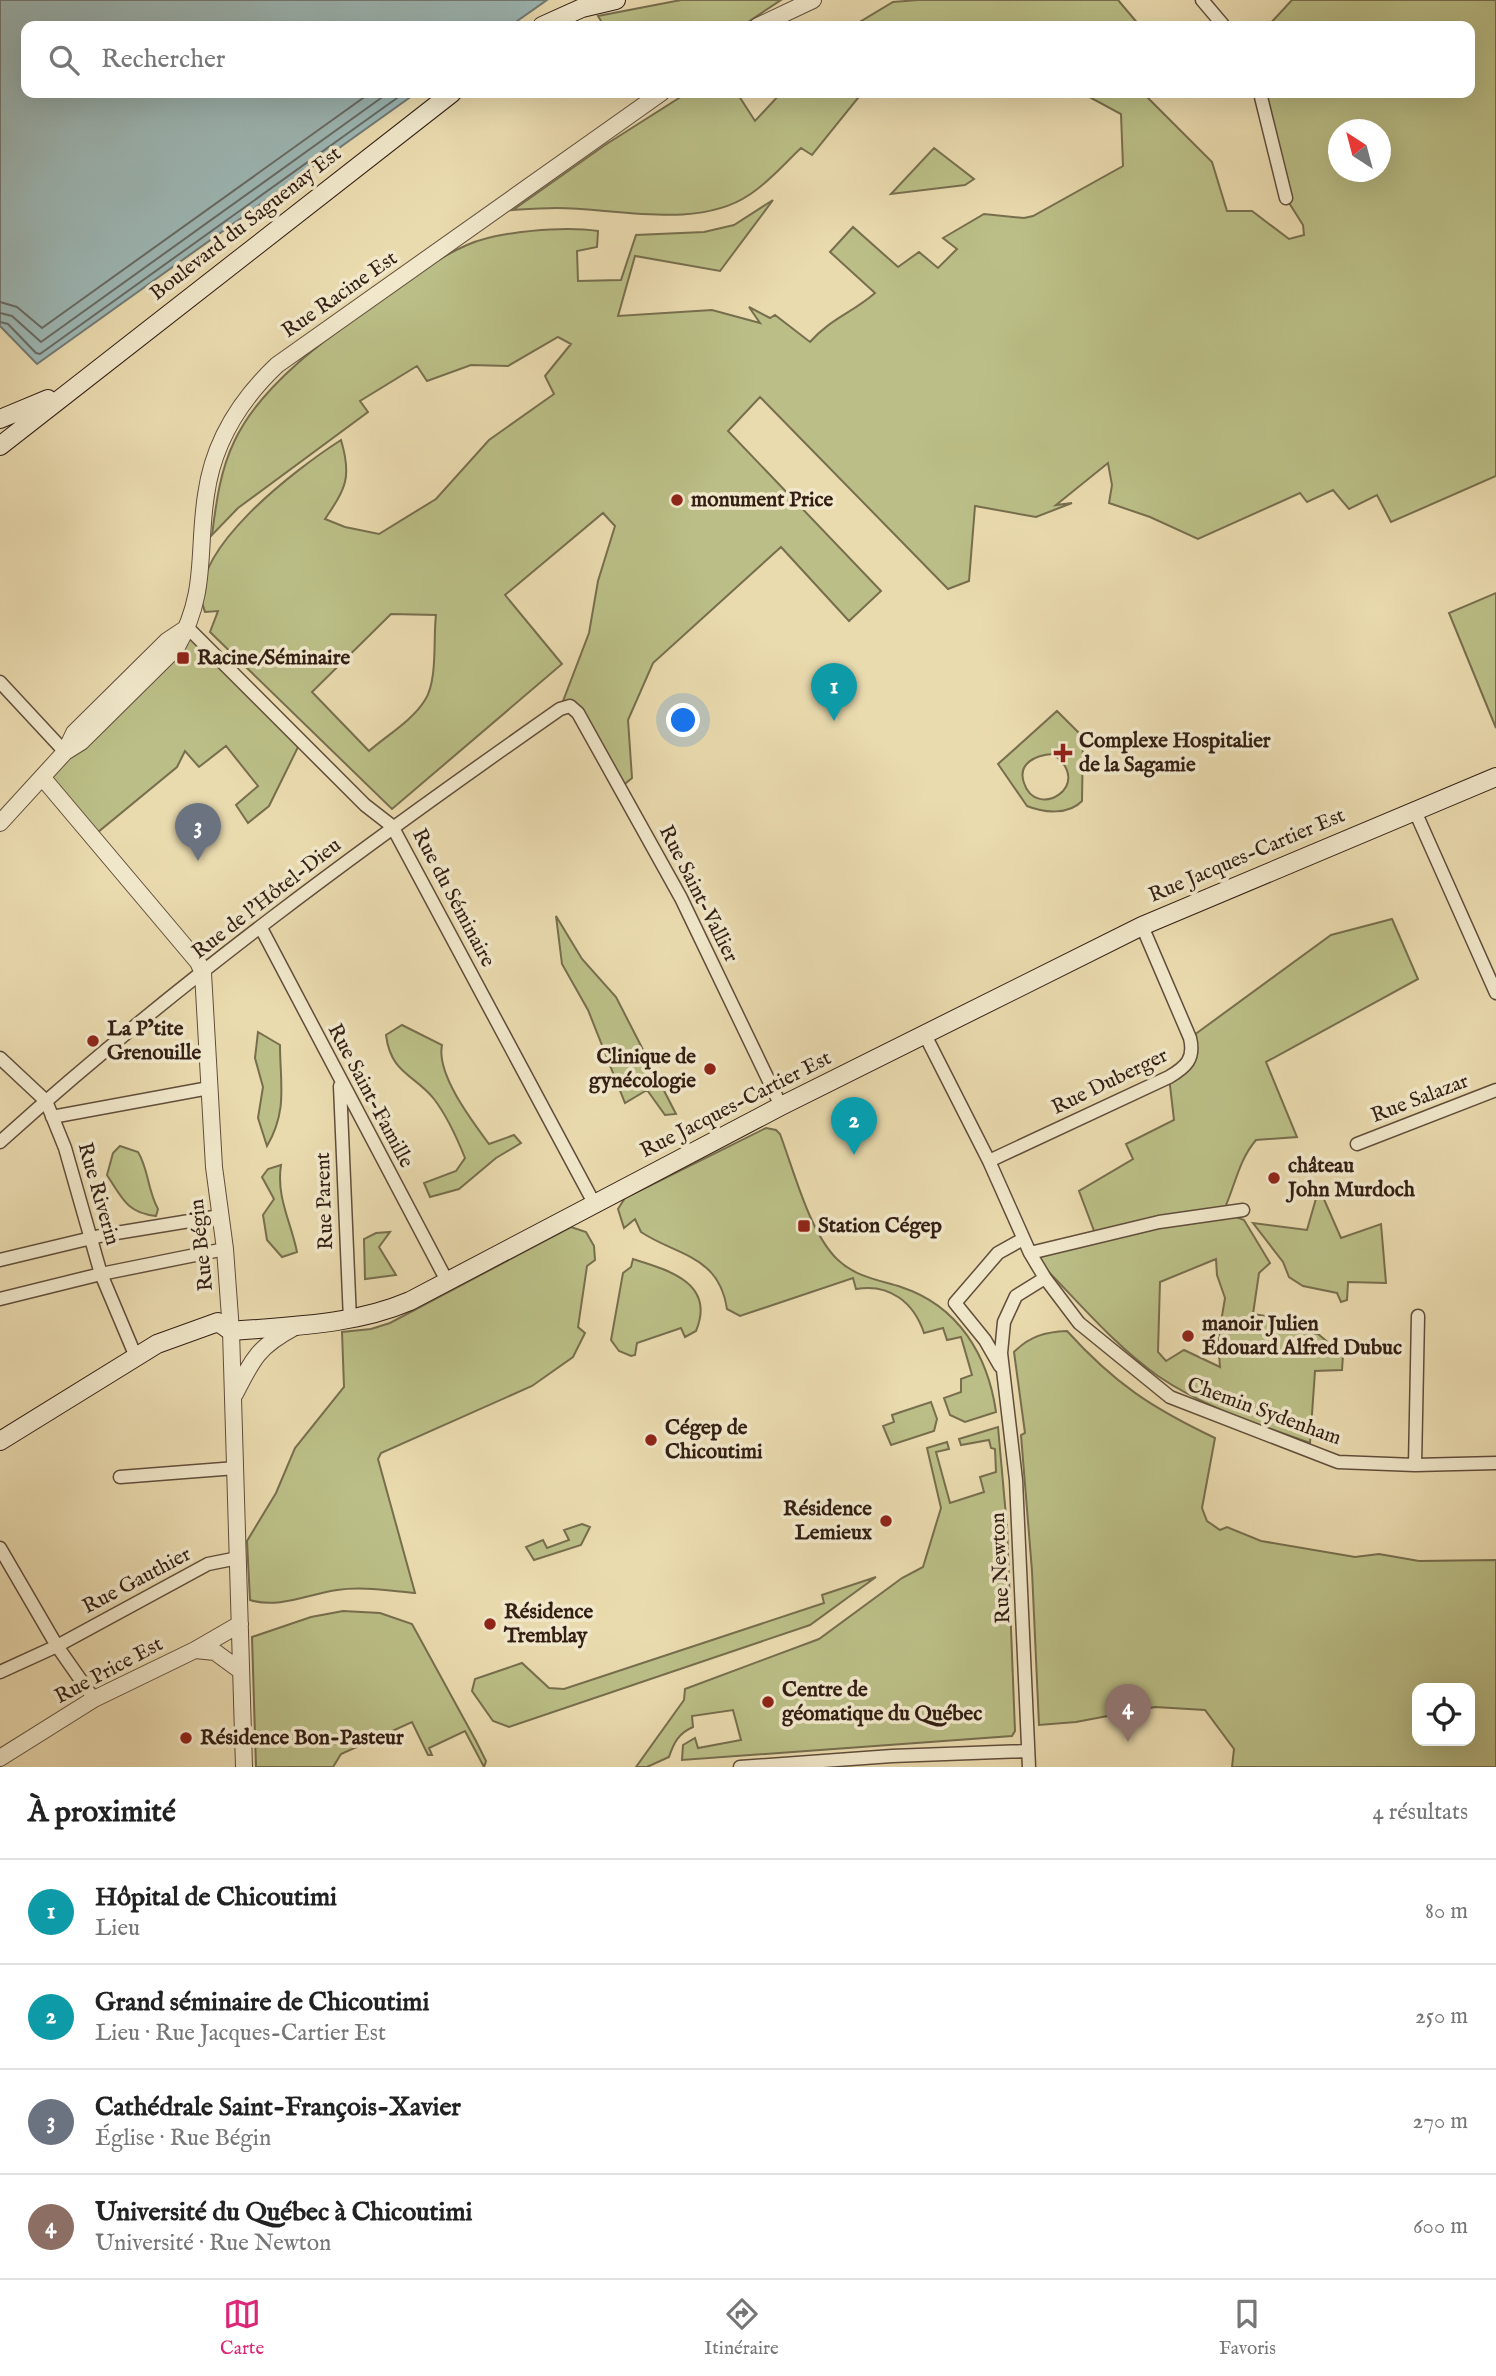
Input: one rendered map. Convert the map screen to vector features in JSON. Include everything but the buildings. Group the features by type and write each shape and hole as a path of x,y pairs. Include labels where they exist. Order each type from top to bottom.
{"main road":[{"path":"553,21 582,8 616,0"},
{"name":"Boulevard du Saguenay Est","path":"0,446 67,390 446,98"},
{"name":"Boulevard du Saguenay Est","path":"0,419 67,390"},
{"name":"Rue Jacques-Cartier Est","path":"0,1441 157,1344 218,1322 231,1331 350,1320 378,1314 781,1106 1142,926 1414,809 1496,777"}],"street":[{"path":"766,21 797,0"},
{"path":"769,21 813,0"},
{"path":"1202,0 1220,21"},
{"name":"Rue Racine Est","path":"0,823 65,752 81,742 177,647 188,628 202,575 206,494 216,455 233,416 253,388 277,365 654,98"},
{"path":"1261,98 1286,198"},
{"name":"Rue du Séminaire","path":"188,628 365,805 392,826 594,1203"},
{"path":"0,682 65,752"},
{"name":"Rue de l'Hôtel-Dieu","path":"0,1142 203,973 392,826 560,709 570,706"},
{"name":"Rue Saint-Vallier","path":"570,706 578,713 681,898 781,1106"},
{"path":"42,777 198,962 203,973"},
{"path":"1414,809 1496,993"},
{"name":"Rue Duberger","path":"989,1161 1169,1077 1189,1061 1193,1050 1191,1038 1142,926"},
{"name":"Rue Saint-Famille","path":"261,928 447,1280"},
{"name":"Rue Bégin","path":"203,973 209,1088 220,1216 226,1250 231,1331 244,1767"},
{"name":"Chemin Sydenham","path":"925,1035 989,1161 1030,1254 1045,1278 1079,1323 1170,1397 1338,1462 1415,1465 1496,1463"},
{"name":"Rue Riverin","path":"0,1058 46,1101 65,1148 101,1274 136,1357"},
{"name":"Rue Parent","path":"340,1081 350,1320"},
{"path":"52,1117 209,1088"},
{"name":"Rue Salazar","path":"1357,1144 1496,1090"},
{"path":"1030,1254 1159,1222 1243,1210"},
{"path":"0,1260 91,1238 220,1216"},
{"name":"Rue Newton","path":"1001,1369 985,1340 955,1303 992,1258 1011,1243 1024,1239"},
{"path":"0,1299 101,1274 226,1250"},
{"name":"Rue Newton","path":"1029,1767 1016,1480 1001,1369 1004,1322 1016,1296 1045,1278"},
{"path":"1415,1465 1418,1316"},
{"path":"234,1396 257,1354 268,1341 298,1324"},
{"path":"120,1477 236,1468"},
{"path":"0,1548 57,1646 94,1699"},
{"name":"Rue Gauthier","path":"0,1672 57,1646 208,1564 238,1558"},
{"name":"Rue Price Est","path":"0,1758 94,1699 195,1650 240,1624"},
{"path":"195,1650 215,1652 241,1671"},
{"path":"740,1767 892,1756 1028,1751"}],"green space":[{"path":"681,0 781,0 750,21 601,21 598,16"},
{"path":"1118,0 1136,21 861,21 893,2"},
{"path":"1292,0 1496,0 1496,476 1391,522 1377,495 1349,509 1333,490 1307,502 1300,493 1198,539 1150,517 1109,503 1112,485 1108,463 1056,505 1072,503 1036,517 975,506 969,581 948,589 760,397 728,431 881,591 849,621 781,547 653,663 628,720 632,778 620,788 578,713 560,709 589,633 598,581 615,526 603,513 505,595 562,664 392,809 210,632 218,611 205,612 202,589 210,564 226,539 248,514 322,453 341,440 346,464 342,490 325,519 345,527 379,534 436,499 489,440 554,394 545,376 571,344 558,337 508,366 471,365 427,381 417,366 360,401 368,412 238,508 212,535 219,488 229,453 247,419 264,397 305,357 351,321 448,254 480,240 532,231 598,231 597,247 577,251 578,281 621,280 636,235 704,232 734,225 773,200 720,271 635,256 618,316 712,310 760,323 749,307 770,318 775,315 810,342 825,327 875,293 830,252 853,227 898,267 919,252 938,268 957,249 943,238 984,214 1024,218 1033,216 1123,166 1121,114 1091,98 1148,98 1212,162 1227,211 1252,211 1289,239 1304,235 1303,225 1286,198 1261,98 1475,98 1475,21 1273,21","holes":["391,614 436,615 432,681 425,700 414,714 369,751 312,692"]},
{"path":"679,98 740,98 755,121 776,98 858,98 812,155 801,148 756,190 728,206 705,212 655,215 557,208 513,210 605,145"},
{"path":"934,148 974,179 965,185 891,194"},
{"path":"1496,593 1496,728 1449,613"},
{"path":"188,628 301,741 269,806 248,823 236,805 258,786 226,746 199,767 185,751 177,767 92,837 42,777"},
{"path":"1057,711 1083,737 1082,801 1063,811 1027,806 998,764","holes":["1053,754 1065,766 1068,777 1066,787 1059,794 1050,799 1040,799 1030,794 1023,776 1023,770 1030,761"]},
{"path":"556,916 582,959 616,997 676,1114 665,1115 647,1090 625,1103 588,1010 562,964"},
{"path":"1392,919 1418,979 1266,1062 1297,1137 1256,1140 1241,1165 1223,1212 1244,1220 1270,1263 1259,1273 1253,1314 1272,1317 1276,1325 1318,1334 1343,1355 1342,1370 1315,1371 1310,1443 1213,1406 1158,1376 1108,1333 1030,1253 1096,1236 1079,1191 1133,1159 1126,1144 1174,1120 1169,1077 1181,1070 1190,1038 1331,935","holes":["1216,1259 1217,1275 1225,1298 1218,1340 1220,1367 1184,1350 1166,1361 1158,1352 1160,1282"]},
{"path":"402,1025 442,1045 444,1069 450,1083 489,1144 514,1135 521,1143 496,1158 459,1189 430,1197 424,1183 456,1171 465,1158 434,1099 398,1066 393,1058 386,1035"},
{"path":"258,1032 280,1045 280,1108 274,1133 267,1146 258,1118 263,1087 255,1058"},
{"path":"766,1128 776,1130 780,1134 811,1218 828,1249 852,1270 921,1296 954,1320 978,1353 992,1391 996,1412 965,1422 950,1415 944,1398 961,1392 961,1379 972,1375 961,1337 947,1340 943,1328 924,1333 920,1322 907,1304 890,1292 880,1289 856,1289 853,1278 740,1316 727,1309 722,1291 706,1267 641,1232 635,1219 624,1228 618,1209 625,1198"},
{"path":"120,1146 138,1152 142,1159 158,1209 156,1216 138,1212 126,1203 107,1175 113,1153"},
{"path":"281,1165 282,1199 297,1252 282,1257 267,1240 263,1215 274,1199 262,1177 268,1169"},
{"path":"1319,1188 1341,1238 1381,1224 1386,1283 1348,1282 1347,1300 1341,1302 1337,1293 1303,1286 1289,1277 1283,1262 1253,1223 1307,1230"},
{"path":"571,1227 586,1232 594,1246 595,1260 587,1266 578,1327 585,1333 573,1357 532,1386 381,1453 378,1459 415,1593 347,1589 282,1602 250,1600 247,1541 276,1493 295,1448 344,1387 342,1332 371,1329 390,1323"},
{"path":"390,1232 379,1247 396,1275 365,1279 364,1239 376,1233"},
{"path":"633,1259 660,1268 685,1281 700,1301 700,1315 696,1331 685,1337 681,1328 637,1343 635,1355 631,1356 619,1351 611,1340 623,1273 631,1267"},
{"path":"1067,1331 1102,1366 1135,1393 1215,1438 1202,1508 1207,1521 1220,1530 1227,1527 1261,1541 1355,1557 1379,1554 1419,1561 1496,1560 1496,1767 1232,1767 1234,1749 1205,1710 1155,1707 1076,1722 1039,1725 1032,1571 1021,1435 1025,1433 1014,1352 1032,1339"},
{"path":"931,1402 937,1419 934,1431 891,1445 883,1426 894,1422 892,1415"},
{"path":"998,1427 1007,1527 1015,1731 1012,1736 682,1760 683,1745 695,1738 698,1748 741,1740 733,1710 692,1716 693,1727 678,1739 669,1757 647,1767 636,1767 684,1700 685,1689 819,1639 902,1578 923,1567 941,1508 927,1448 947,1442 949,1449 936,1452 950,1503 984,1492 980,1477 996,1472 995,1449 991,1448 989,1440 961,1445 959,1439"},
{"path":"582,1524 590,1527 581,1545 534,1560 526,1547 543,1540 547,1548 569,1540 564,1530"},
{"path":"876,1577 810,1625 509,1727 493,1721 472,1691 475,1679 522,1663 549,1688 564,1689 824,1603 822,1595"},
{"path":"343,1611 380,1613 412,1624 476,1741 486,1761 484,1767 465,1731 429,1748 432,1755 428,1755 412,1722 341,1754 333,1767 256,1767 252,1637 311,1617"}],"water":[{"path":"0,0 547,0 517,21 21,21 21,98 409,98 37,364 0,326"}],"place":[{"name":"monument Price","path":"677,500"},
{"name":"Racine/Séminaire","path":"183,658"},
{"name":"Hôpital de Chicoutimi","path":"834,721"},
{"name":"Complexe Hospitalier de la Sagamie","path":"1063,753"},
{"name":"Cathédrale Saint-François-Xavier","path":"198,861"},
{"name":"La P’tite Grenouille","path":"93,1041"},
{"name":"Clinique de gynécologie","path":"710,1069"},
{"name":"Grand séminaire de Chicoutimi","path":"854,1155"},
{"name":"château John Murdoch","path":"1274,1178"},
{"name":"Station Cégep","path":"804,1226"},
{"name":"manoir Julien Édouard Alfred Dubuc","path":"1188,1336"},
{"name":"Cégep de Chicoutimi","path":"651,1440"},
{"name":"Résidence Lemieux","path":"886,1521"},
{"name":"Résidence Tremblay","path":"490,1624"},
{"name":"Centre de géomatique du Québec","path":"768,1702"},
{"name":"Résidence Bon-Pasteur","path":"186,1738"},
{"name":"Université du Québec à Chicoutimi","path":"1128,1742"}]}
